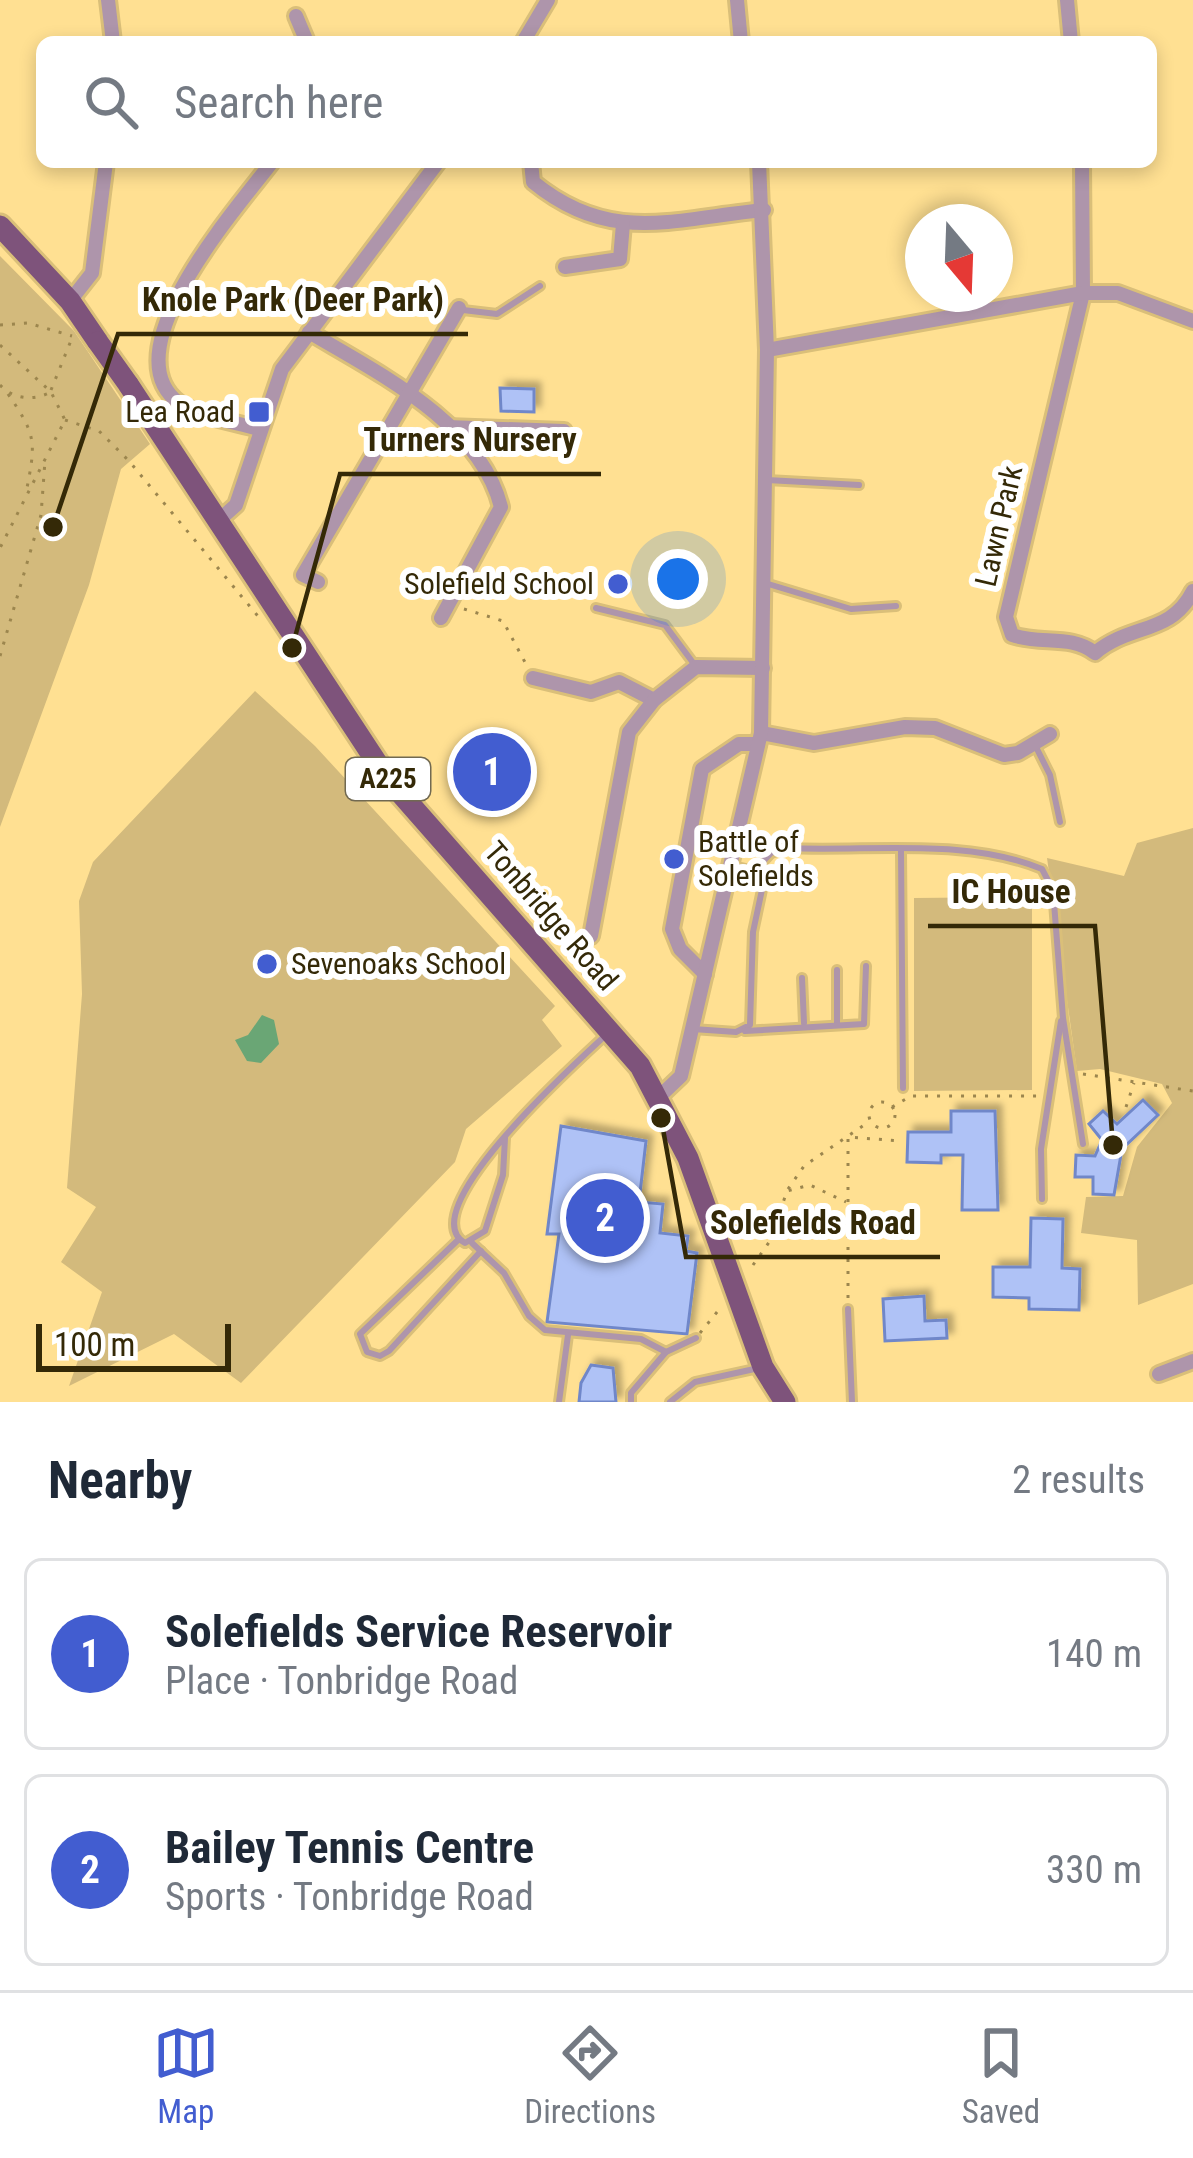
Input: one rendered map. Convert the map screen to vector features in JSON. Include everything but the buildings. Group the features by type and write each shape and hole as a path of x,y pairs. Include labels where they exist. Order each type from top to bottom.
{"main road":[{"name":"A225","path":"0,226 74,318"},
{"name":"Tonbridge Road","path":"74,318 128,384 387,778 610,1030 659,1097 711,1216 763,1367 785,1402"}],"street":[{"path":"107,0 112,36"},
{"path":"527,36 548,0"},
{"path":"737,0 740,36"},
{"path":"1067,0 1070,36"},
{"path":"296,16 304,36"},
{"path":"74,318 92,273 105,168"},
{"path":"259,429 181,404 159,375 158,346 165,315 268,168"},
{"path":"218,521 236,505 282,369 433,168"},
{"path":"532,168 533,182 583,217 623,224 764,211"},
{"path":"659,1097 681,1076 760,738 767,350 760,168"},
{"path":"1082,168 1083,293"},
{"path":"565,267 620,259 623,224"},
{"path":"767,350 1083,293 1118,293 1193,321"},
{"name":"Lawn Park","path":"1083,293 1011,588 1006,616 1012,635 1034,642 1081,642 1095,653 1150,622 1166,624 1181,615 1193,591"},
{"path":"318,582 299,573 412,393 459,308"},
{"path":"309,332 435,410 494,481 501,507 441,618"},
{"path":"446,427 564,431"},
{"path":"591,936 629,732 654,700 696,667 763,668"},
{"path":"533,678 592,692 619,682 654,700"},
{"path":"705,974 680,949 672,929 700,777 723,752 760,738 814,743 920,728 1004,754 1035,746 1050,734"},
{"path":"1160,1374 1193,1361"}],"lane":[{"path":"459,308 477,316 497,314 540,286"},
{"path":"766,480 860,485"},
{"path":"766,583 851,610 896,606"},
{"path":"596,608 665,626 696,667"},
{"path":"1035,746 1050,775 1060,823"},
{"path":"754,872 770,854 786,848 994,855 1042,869 1053,890 1063,1018 1083,1144"},
{"path":"901,851 902,1088"},
{"path":"733,866 754,872"},
{"path":"742,1031 751,1019 753,932 762,891 754,872"},
{"path":"694,1029 857,1026 867,1019 866,966"},
{"path":"837,970 838,1025"},
{"path":"802,978 804,1024"},
{"path":"1042,1199 1041,1150 1063,1018"},
{"path":"458,1240 451,1218 458,1197 506,1138 610,1030"},
{"path":"892,1050 902,1046"},
{"path":"472,1243 485,1231 500,1189 506,1138"},
{"path":"458,1240 472,1243 516,1288 535,1322 568,1335 641,1339 666,1352"},
{"path":"458,1240 360,1334 367,1352 380,1356 389,1352 481,1251"},
{"path":"848,1309 852,1402"},
{"path":"559,1402 568,1335"},
{"path":"631,1402 631,1393 666,1352 696,1338"},
{"path":"670,1402 695,1382 763,1367"}],"path":[{"path":"0,325 74,318 51,392 35,399 8,394"},
{"path":"0,345 51,392 65,421 99,431 275,637 292,635"},
{"path":"1,388 32,425 35,448 25,500"},
{"path":"0,548 65,421"},
{"path":"0,656 41,515 46,459"},
{"path":"452,602 476,616 503,621 533,678"},
{"path":"574,988 583,976 591,936"},
{"path":"1076,1075 1106,1073 1193,1091"},
{"path":"1126,1107 1134,1081"},
{"path":"753,1265 770,1241 787,1191 804,1166 870,1121 874,1105 892,1106 911,1096 1039,1096"},
{"path":"848,1137 899,1140 892,1125 892,1106"},
{"path":"870,1121 881,1129 892,1125"},
{"path":"848,1137 848,1309"},
{"path":"787,1191 810,1185 848,1202"},
{"path":"696,1338 722,1306"}],"shaded area":[{"path":"0,256 74,331 150,444 121,469 89,585 0,827"},
{"path":"255,691 315,746 555,1006 542,1020 562,1046 466,1129 455,1162 241,1383 174,1334 69,1386 102,1292 61,1262 96,1207 67,1188 82,994 79,901 93,862"},
{"path":"1193,828 1193,1284 1138,1305 1137,1240 1081,1233 1086,1197 1123,1196 1137,1147 1172,1103 1162,1084 1100,1069 1077,1071 1047,858 1124,876 1137,843"},
{"path":"1032,897 1032,1090 914,1091 914,898"},
{"path":"262,1015 274,1020 279,1044 261,1063 247,1061 235,1040 248,1035"}],"place":[{"name":"Lea Road","path":"259,412"},
{"name":"Knole Park (Deer Park)","path":"53,527"},
{"name":"Solefield School","path":"618,584"},
{"name":"Turners Nursery","path":"292,648"},
{"name":"Solefields Service Reservoir","path":"492,772"},
{"name":"Battle of Solefields","path":"674,859"},
{"name":"Sevenoaks School","path":"267,964"},
{"name":"Solefields Road","path":"661,1118"},
{"name":"IC House","path":"1113,1145"},
{"name":"Bailey Tennis Centre","path":"605,1218"}]}
